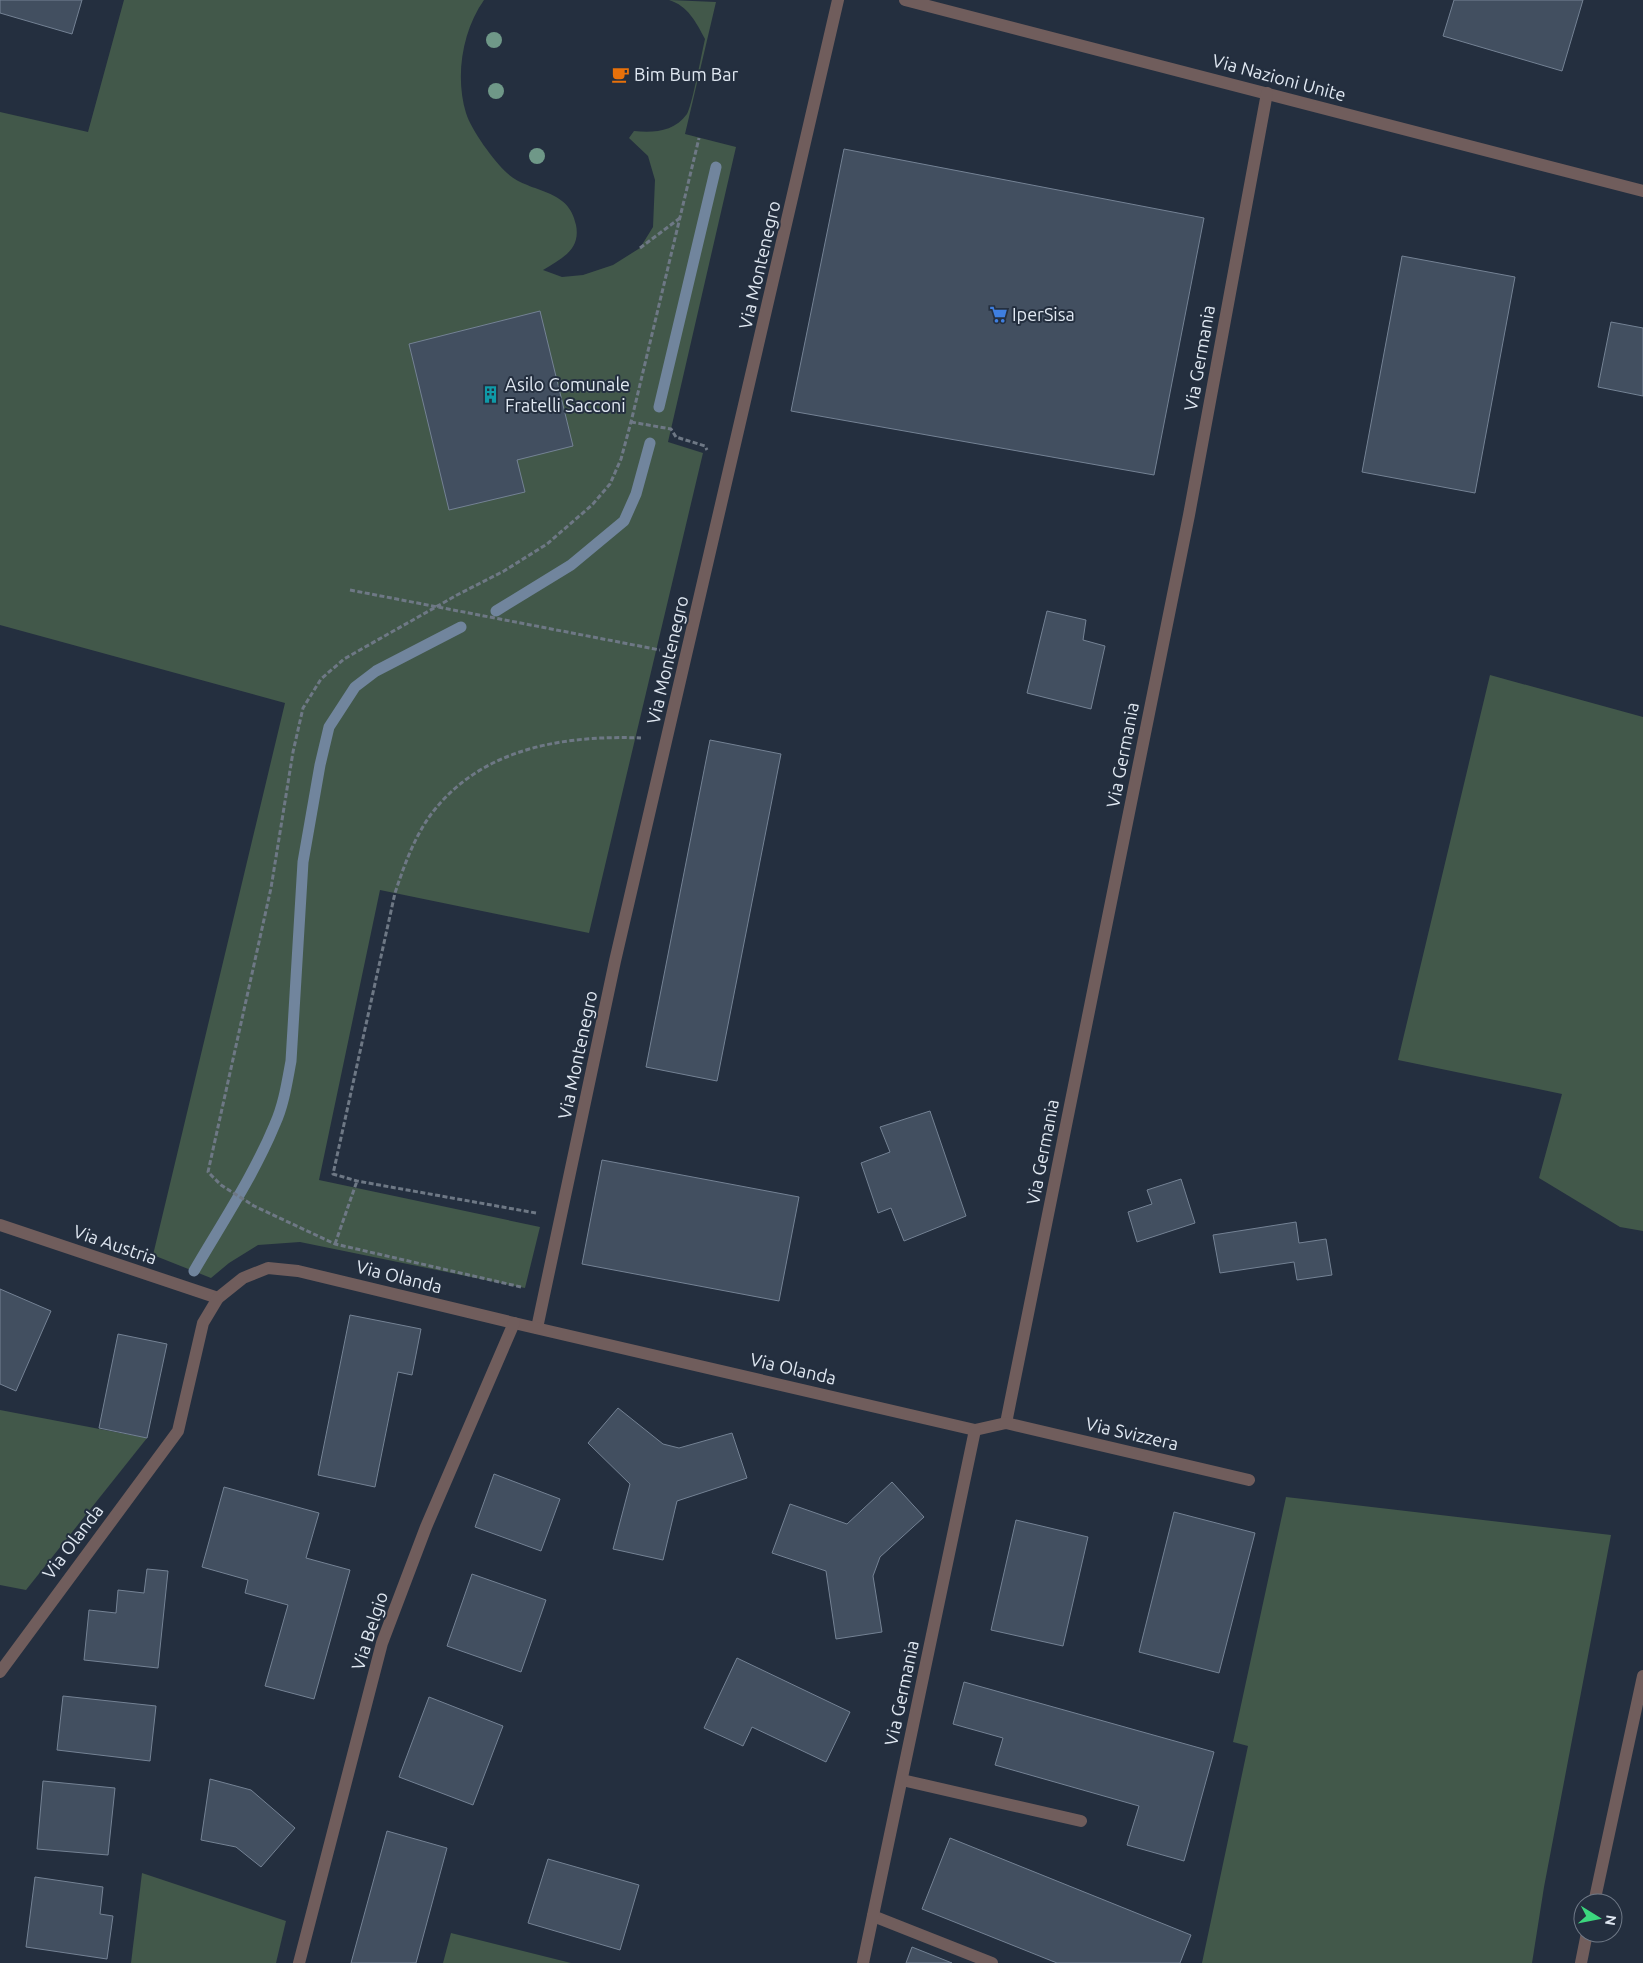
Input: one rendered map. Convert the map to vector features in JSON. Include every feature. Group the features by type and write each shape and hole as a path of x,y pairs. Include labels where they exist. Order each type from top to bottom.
{"street":[{"name":"Via Montenegro","path":"537,1328 615,962 838,0"},
{"name":"Via Nazioni Unite","path":"905,0 1643,191"},
{"name":"Via Germania","path":"1006,1423 1189,515 1267,93"},
{"name":"Via Austria","path":"0,1225 218,1298"},
{"name":"Via Olanda","path":"0,1672 178,1431 204,1323 218,1298 243,1278 268,1268 298,1271 976,1430 1006,1423"},
{"name":"Via Belgio","path":"299,1963 382,1643 426,1527 514,1323"},
{"name":"Via Svizzera","path":"1006,1423 1249,1480"},
{"name":"Via Germania","path":"863,1963 976,1430"},
{"path":"1596,1893 1643,1676"},
{"path":"902,1780 1081,1821"},
{"path":"873,1916 992,1963"},
{"path":"1581,1963 1585,1943"}],"path":[{"path":"523,1288 335,1244 254,1206 221,1185 208,1172 272,888 293,752 303,708 321,679 344,659 504,571 547,544 592,505 610,484 621,459 631,422 699,138"},
{"path":"640,248 680,217"},
{"path":"631,422 671,429"},
{"path":"350,590 657,649"},
{"path":"538,1214 357,1181 333,1174 395,893 404,866 417,838 436,808 462,783 502,760 549,742 577,739 636,738"},
{"path":"335,1244 357,1181"}],"green space":[{"path":"124,0 484,0 470,26 463,55 461,85 466,113 484,145 507,173 526,185 557,197 566,204 572,213 577,234 573,247 563,258 543,270 562,277 583,275 613,265 640,248 653,227 655,180 648,156 629,138 634,131 663,130 676,125 687,114 692,101 705,39 686,10 669,0 716,2 685,134 736,147 668,442 703,453 589,933 380,890 319,1180 540,1227 525,1288 300,1242 258,1245 229,1263 211,1278 153,1255 285,703 0,625 0,112 88,132"},
{"path":"1490,675 1643,717 1643,1231 1620,1227 1539,1178 1562,1094 1398,1060"},
{"path":"0,1410 147,1438 26,1590 0,1585"},
{"path":"1286,1497 1611,1535 1544,1887 1532,1963 1202,1963 1248,1746 1233,1742"},
{"path":"142,1873 286,1921 276,1963 131,1963"},
{"path":"451,1933 571,1963 443,1963"}],"building":[{"path":"0,0 82,0 72,34 0,13"},
{"path":"1454,0 1583,0 1562,71 1443,36"},
{"name":"IperSisa","path":"844,149 1204,218 1154,475 791,411"},
{"path":"1402,256 1515,277 1475,493 1362,472"},
{"name":"Asilo Comunale Fratelli Sacconi","path":"540,311 573,446 517,460 525,492 449,510 409,344"},
{"path":"1611,322 1643,328 1643,396 1598,387"},
{"path":"1047,611 1086,620 1083,640 1105,646 1091,709 1027,693"},
{"path":"710,740 781,754 717,1081 646,1067"},
{"path":"930,1111 966,1216 904,1241 891,1208 878,1213 861,1163 890,1152 880,1127"},
{"path":"602,1160 799,1197 779,1301 582,1264"},
{"path":"1181,1179 1195,1223 1137,1242 1128,1212 1152,1204 1147,1190"},
{"path":"1296,1222 1299,1243 1326,1239 1332,1275 1297,1280 1294,1262 1220,1273 1213,1235"},
{"path":"0,1289 51,1311 16,1391 0,1384"},
{"path":"350,1315 421,1329 412,1375 398,1372 375,1487 318,1475"},
{"path":"118,1334 167,1344 147,1438 99,1428"},
{"path":"618,1408 663,1444 679,1448 732,1433 747,1478 677,1501 663,1560 613,1549 630,1484 588,1443"},
{"path":"494,1474 560,1499 541,1551 475,1527"},
{"path":"892,1482 924,1517 880,1557 873,1576 882,1632 836,1639 826,1571 772,1553 790,1504 847,1524"},
{"path":"224,1487 319,1513 306,1558 350,1570 314,1699 265,1686 288,1605 245,1593 248,1580 202,1567"},
{"path":"1174,1512 1255,1533 1219,1673 1139,1652"},
{"path":"1016,1520 1088,1537 1063,1646 991,1630"},
{"path":"147,1569 168,1571 158,1668 84,1660 89,1610 116,1613 118,1590 144,1593"},
{"path":"472,1574 546,1600 521,1672 447,1646"},
{"path":"737,1658 850,1712 826,1762 752,1727 743,1746 704,1728"},
{"path":"964,1682 1214,1752 1184,1861 1127,1845 1139,1806 995,1765 1003,1738 953,1724"},
{"path":"63,1696 156,1706 150,1761 57,1750"},
{"path":"429,1697 503,1726 473,1805 399,1777"},
{"path":"210,1779 251,1790 295,1828 261,1867 236,1847 201,1840"},
{"path":"43,1781 115,1788 108,1855 37,1849"},
{"path":"387,1831 447,1848 416,1963 351,1963"},
{"path":"950,1838 1191,1935 1180,1963 1057,1963 922,1909"},
{"path":"548,1859 639,1885 620,1950 528,1923"},
{"path":"35,1877 103,1887 100,1914 113,1916 107,1959 26,1947"},
{"path":"912,1947 952,1963 906,1963"}],"waterway":[{"path":"659,407 716,167"},
{"path":"496,611 571,565 624,521 636,494 650,443"},
{"path":"194,1271 237,1199 267,1143 283,1101 291,1061 303,862 320,765 329,727 355,687 376,671 461,627"}],"place":[{"name":"Bim Bum Bar","path":"620,75"},
{"name":"IperSisa","path":"998,315"},
{"name":"Asilo Comunale Fratelli Sacconi","path":"491,395"}]}
